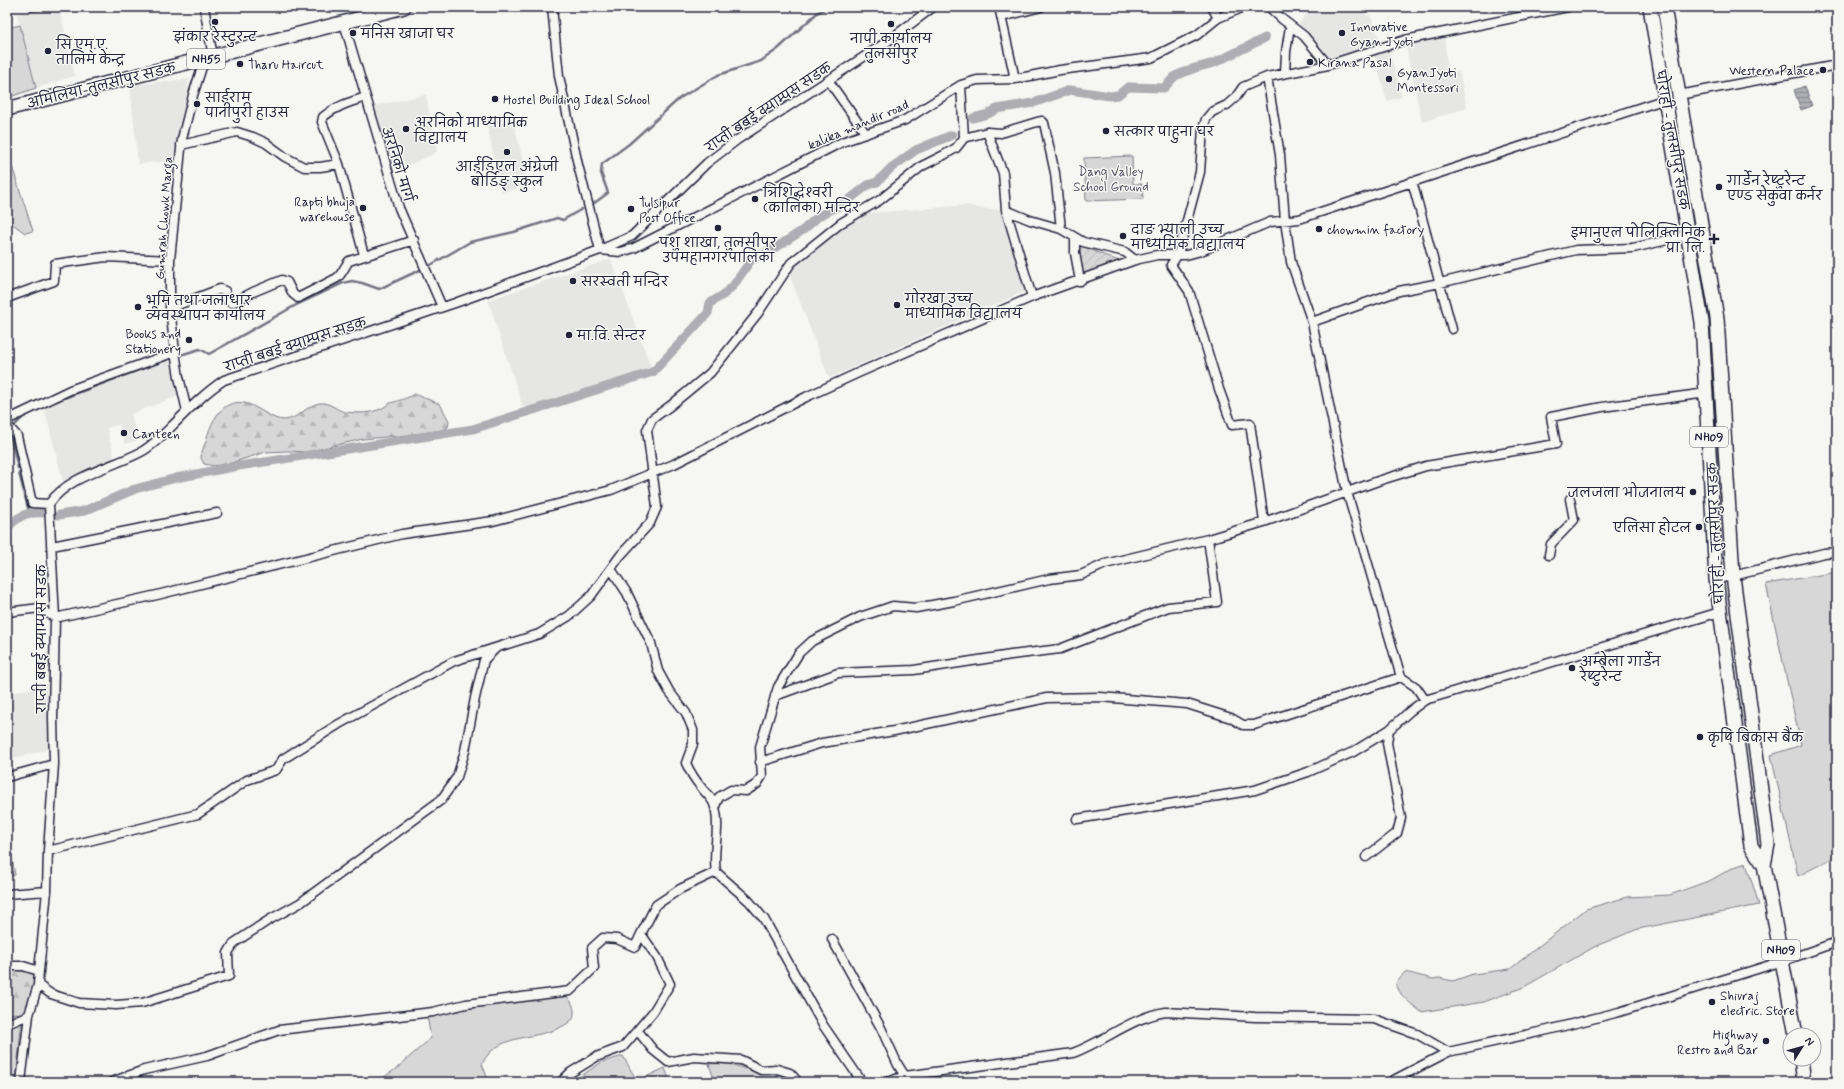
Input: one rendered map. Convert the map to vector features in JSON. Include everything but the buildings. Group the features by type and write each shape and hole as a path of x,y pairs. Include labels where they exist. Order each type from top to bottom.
{"main road":[{"name":"अमिलिया-तुलसीपुर सडक","path":"7,109 404,7"},
{"name":"घोराही - तुलसीपुर सडक","path":"1650,7 1689,235 1702,322 1716,579 1751,846 1764,865"},
{"name":"घोराही - तुलसीपुर सडक","path":"1664,7 1717,318 1733,576 1768,844 1764,865 1795,1027"},
{"path":"1666,99 1679,95"},
{"path":"1691,251 1706,248"},
{"path":"1801,1067 1804,1082"}],"street":[{"path":"204,7 213,57"},
{"path":"552,7 559,76 578,165 600,250"},
{"name":"राप्ती बबई क्याम्पस सडक","path":"21,1082 29,1015 38,985 47,891 48,851 54,764 53,717 55,618 49,504 54,496 72,484 142,452 159,439 210,390 224,380 442,307 600,250 632,236 707,163 737,140 888,41 933,7"},
{"path":"999,7 1015,79"},
{"path":"1002,17 1041,7"},
{"path":"1212,7 1218,18"},
{"name":"kalika mandir road","path":"600,250 621,252 634,248 806,159 842,142 905,120 961,85 977,80 1015,79 1060,70 1151,58 1197,35 1218,18 1244,7"},
{"path":"1270,7 1290,26 1304,36 1328,65"},
{"path":"1264,522 1250,423 1232,425 1219,389 1189,291 1171,265 1178,254 1200,172 1203,129 1206,119 1212,112 1227,105 1236,97 1243,86 1268,77 1328,65 1405,40 1568,7"},
{"name":"अरनिको मार्ग","path":"344,23 399,208 442,307"},
{"path":"1285,73 1286,52 1290,26"},
{"name":"Gumrah Chowk Marga","path":"187,411 178,377 170,308 170,260 181,145 193,95 202,67 213,57"},
{"path":"1679,95 1837,65"},
{"path":"1268,77 1280,155 1285,221 1291,262 1312,322 1347,492 1401,677 1416,687 1425,700"},
{"path":"828,80 866,134"},
{"path":"961,85 964,138"},
{"path":"364,255 339,164 322,122 322,117 344,104 366,97"},
{"path":"7,612 40,608 55,618 158,595 402,534 493,521 611,490 653,474 806,397 1032,297 1135,260 1157,255 1186,255 1201,251 1270,222 1299,219 1666,99"},
{"path":"48,851 198,814 247,780 276,770 283,759 339,724 454,661 539,634 569,616 591,596 650,522 657,507 647,430 652,419 710,373 758,313 791,263 841,222 880,200 922,166 956,148 964,138 987,132 1000,133 1042,121 1044,123 1055,173 1061,229"},
{"path":"181,145 237,132 266,143 285,157 304,167 320,167 339,164"},
{"path":"987,132 1003,174 1006,210 1032,297"},
{"path":"1412,181 1452,329"},
{"path":"1006,210 1030,220 1061,229 1083,242 1125,252 1135,260"},
{"path":"1312,322 1399,291 1440,283 1576,250 1633,248 1689,235"},
{"path":"1075,238 1075,253 1080,281"},
{"path":"170,308 220,289 225,291 228,300 232,303 282,280 286,282 293,294 298,298 337,278 342,273 344,266 349,260 414,240"},
{"path":"7,298 54,281 55,264 106,257 170,260"},
{"path":"7,420 70,390 175,352"},
{"path":"715,806 719,797 731,790 746,791 757,784 762,776 760,747 775,696 778,687 799,653 812,641 860,617 893,606 916,608 954,602 1049,579 1081,575 1105,564 1208,539 1264,522 1347,492 1426,466 1556,444 1551,417 1602,406 1707,393"},
{"path":"7,425 17,436 32,503 49,504"},
{"path":"1549,555 1551,544 1574,520 1570,499"},
{"path":"52,546 217,513"},
{"path":"775,696 838,673 914,670 1060,649 1168,607 1217,602 1208,539"},
{"path":"1716,579 1733,576 1824,552 1837,552"},
{"path":"611,569 627,593 651,643 658,671 669,691 686,713 693,730 692,744 686,764 691,774 701,788 710,796 715,806 718,828 715,854 716,872 749,901 764,919 823,1025 862,1082"},
{"path":"1077,819 1255,790 1308,772 1346,755 1389,730 1425,700 1720,612"},
{"path":"38,985 51,994 79,1003 116,1005 142,1003 229,976 228,953 234,943 269,920 300,903 441,800 457,777 459,771 484,660 497,647"},
{"path":"760,762 822,744 894,731 1047,698 1100,697 1187,704 1231,718 1244,725 1254,725 1401,677"},
{"path":"1366,857 1397,833 1401,818 1387,744 1389,730"},
{"path":"7,777 54,764"},
{"path":"112,1082 144,1070 207,1056 279,1030 433,1012 466,1004 570,991 594,968 592,948 603,938 617,939 636,947 656,905 680,889 716,872"},
{"path":"7,894 47,891"},
{"path":"562,1082 570,1073 596,1056 623,1047 653,1012 670,984 657,957 641,934"},
{"path":"832,939 881,1028 898,1065 906,1076"},
{"path":"1390,1082 1448,1052 1548,1030 1619,1012 1783,961 1837,942"},
{"path":"7,966 23,966 39,971"},
{"path":"887,1082 906,1076 1073,1053 1086,1048 1137,1020 1152,1014 1166,1012 1255,1018 1374,1019 1417,1034 1448,1052"},
{"path":"7,1024 29,1015"},
{"path":"638,1031 653,1050 668,1062 694,1057 741,1060 761,1070 777,1069 790,1072 798,1082"}],"shaded area":[{"name":"सि.एम्.ए. तालिम केन्द्र","path":"59,7 75,76 36,88 17,14"},
{"name":"Innovative Gyan Jyoti","path":"1311,7 1362,7 1366,16 1370,15 1381,42 1328,59 1299,24"},
{"path":"1444,35 1448,73 1459,71 1467,108 1422,122 1405,43"},
{"name":"GyanJyoti Montessori","path":"1389,50 1402,97 1387,101 1374,55"},
{"path":"189,79 175,161 138,164 130,85"},
{"path":"1805,86 1812,106 1801,110 1794,90"},
{"name":"अरनिको माध्यामिक विद्यालय","path":"426,95 437,152 405,167 402,162 390,169 373,106"},
{"name":"आईडिएल अंग्रेजी बोर्डिङ् स्कुल","path":"511,111 529,186 502,192 485,117"},
{"name":"गोरखा उच्च माध्यामिक विद्यालय","path":"968,205 977,208 1003,210 1028,290 829,378 788,271 836,228 868,209 870,213"},
{"name":"मा.वि. सेन्टर","path":"611,259 652,370 524,410 488,300"},
{"path":"170,359 178,396 131,414 138,440 125,444 119,425 107,428 115,461 64,485 44,407"},
{"path":"47,684 50,749 7,760 7,694"}],"green space":[{"path":"28,7 55,7 30,12"},
{"path":"20,25 36,88 7,98 7,28"},
{"path":"7,151 33,231 25,233 7,220"},
{"name":"Dang Valley School Ground","path":"1132,156 1133,184 1142,184 1143,199 1086,201 1084,158"},
{"path":"1077,244 1121,262 1082,275"},
{"path":"414,394 440,404 449,421 448,427 442,430 408,435 363,439 306,452 266,452 231,463 214,466 204,464 201,458 208,433 215,418 225,407 232,404 239,402 248,404 270,416 284,420 294,417 311,406 320,403 330,405 345,412 366,413 380,409"},
{"path":"1837,572 1837,856 1798,876 1771,755 1801,745 1766,584"},
{"path":"7,831 15,875 7,877"},
{"path":"1746,863 1759,905 1638,929 1596,946 1524,987 1484,1002 1421,1012 1402,995 1397,987 1396,982 1405,972 1433,979 1439,978 1453,981 1473,974 1510,969 1586,909 1627,897 1670,895 1711,880 1734,867"},
{"path":"7,969 36,973 36,983 26,1013 7,1014"},
{"path":"564,994 573,1005 573,1019 562,1027 550,1032 500,1045 490,1053 482,1064 489,1082 377,1082 397,1068 431,1038 426,1011"},
{"path":"26,1013 21,1027 16,1082 7,1082 7,1014"},
{"path":"623,1056 637,1081 665,1068 670,1082 572,1082 602,1062"},
{"path":"726,1063 767,1075 778,1075 778,1082 715,1082 709,1064"}],"waterway":[{"path":"593,204 608,193 601,173 602,164 629,144 680,98 718,75 761,61 778,49 817,13 827,7"},
{"path":"973,118 988,114 997,109 1033,103 1070,90 1110,96 1118,95 1128,87 1164,88 1175,76 1195,68 1214,63 1265,38"},
{"path":"59,515 84,511 135,489 176,478 233,467 473,429 653,372 708,313 710,303 723,295 733,286 751,260 780,245 803,230 819,216 846,202 868,185 877,182 891,168 916,150 952,135"},
{"path":"429,266 470,242 514,232 557,218 563,220 582,209"},
{"path":"180,355 200,349 209,354 296,305 343,283 352,281 379,289 420,270"},
{"path":"56,401 171,358"},
{"path":"15,425 24,416"},
{"path":"7,434 11,439 18,468"},
{"path":"19,473 29,512"},
{"path":"7,528 15,520 27,514 42,513"}],"place":[{"name":"झंकार रेस्टुरन्ट","path":"215,22"},
{"name":"नापी कार्यालय तुलसीपुर","path":"891,24"},
{"name":"मनिस खाजा घर","path":"353,33"},
{"name":"Innovative Gyan Jyoti","path":"1342,33"},
{"name":"सि.एम्.ए. तालिम केन्द्र","path":"48,51"},
{"name":"Kirana Pasal","path":"1310,62"},
{"name":"Tharu Haircut","path":"240,64"},
{"name":"Western Palace","path":"1823,70"},
{"name":"GyanJyoti Montessori","path":"1389,79"},
{"name":"Hostel Building Ideal School","path":"495,99"},
{"name":"साईराम पानीपुरी हाउस","path":"197,104"},
{"name":"अरनिको माध्यामिक विद्यालय","path":"406,129"},
{"name":"सत्कार पाहुना घर","path":"1106,131"},
{"name":"आईडिएल अंग्रेजी बोर्डिङ् स्कुल","path":"507,152"},
{"name":"गार्डेन रेष्टुरेन्ट एण्ड सेकुवा कर्नर","path":"1719,187"},
{"name":"त्रिशिद्धेश्वरी (कालिका) मन्दिर","path":"755,199"},
{"name":"Rapti bhuja warehouse","path":"363,208"},
{"name":"Tulsipur Post Office","path":"631,209"},
{"name":"पशु शाखा, तुलसीपुर उपमहानगरपालिका","path":"718,228"},
{"name":"chowmin factory","path":"1319,229"},
{"name":"दाङ भ्याली उच्च माध्यमिक विद्यालय","path":"1123,236"},
{"name":"इमानुएल पोलिक्लिनिक प्रा. लि.","path":"1714,239"},
{"name":"सरस्वती मन्दिर","path":"573,281"},
{"name":"गोरखा उच्च माध्यामिक विद्यालय","path":"897,305"},
{"name":"भूमि तथा जलाधार व्यवस्थापन कार्यालय","path":"138,307"},
{"name":"मा.वि. सेन्टर","path":"569,335"},
{"name":"Books and Stationery","path":"189,340"},
{"name":"Canteen","path":"124,433"},
{"name":"जलजला भोजनालय","path":"1693,492"},
{"name":"एलिसा होटल","path":"1699,527"},
{"name":"अम्ब्रेला गार्डेन रेष्टुरेन्ट","path":"1572,668"},
{"name":"कृषि बिकास बैंक","path":"1700,737"},
{"name":"Shivraj electric. Store","path":"1712,1002"},
{"name":"Highway Restro and Bar","path":"1766,1041"}]}
